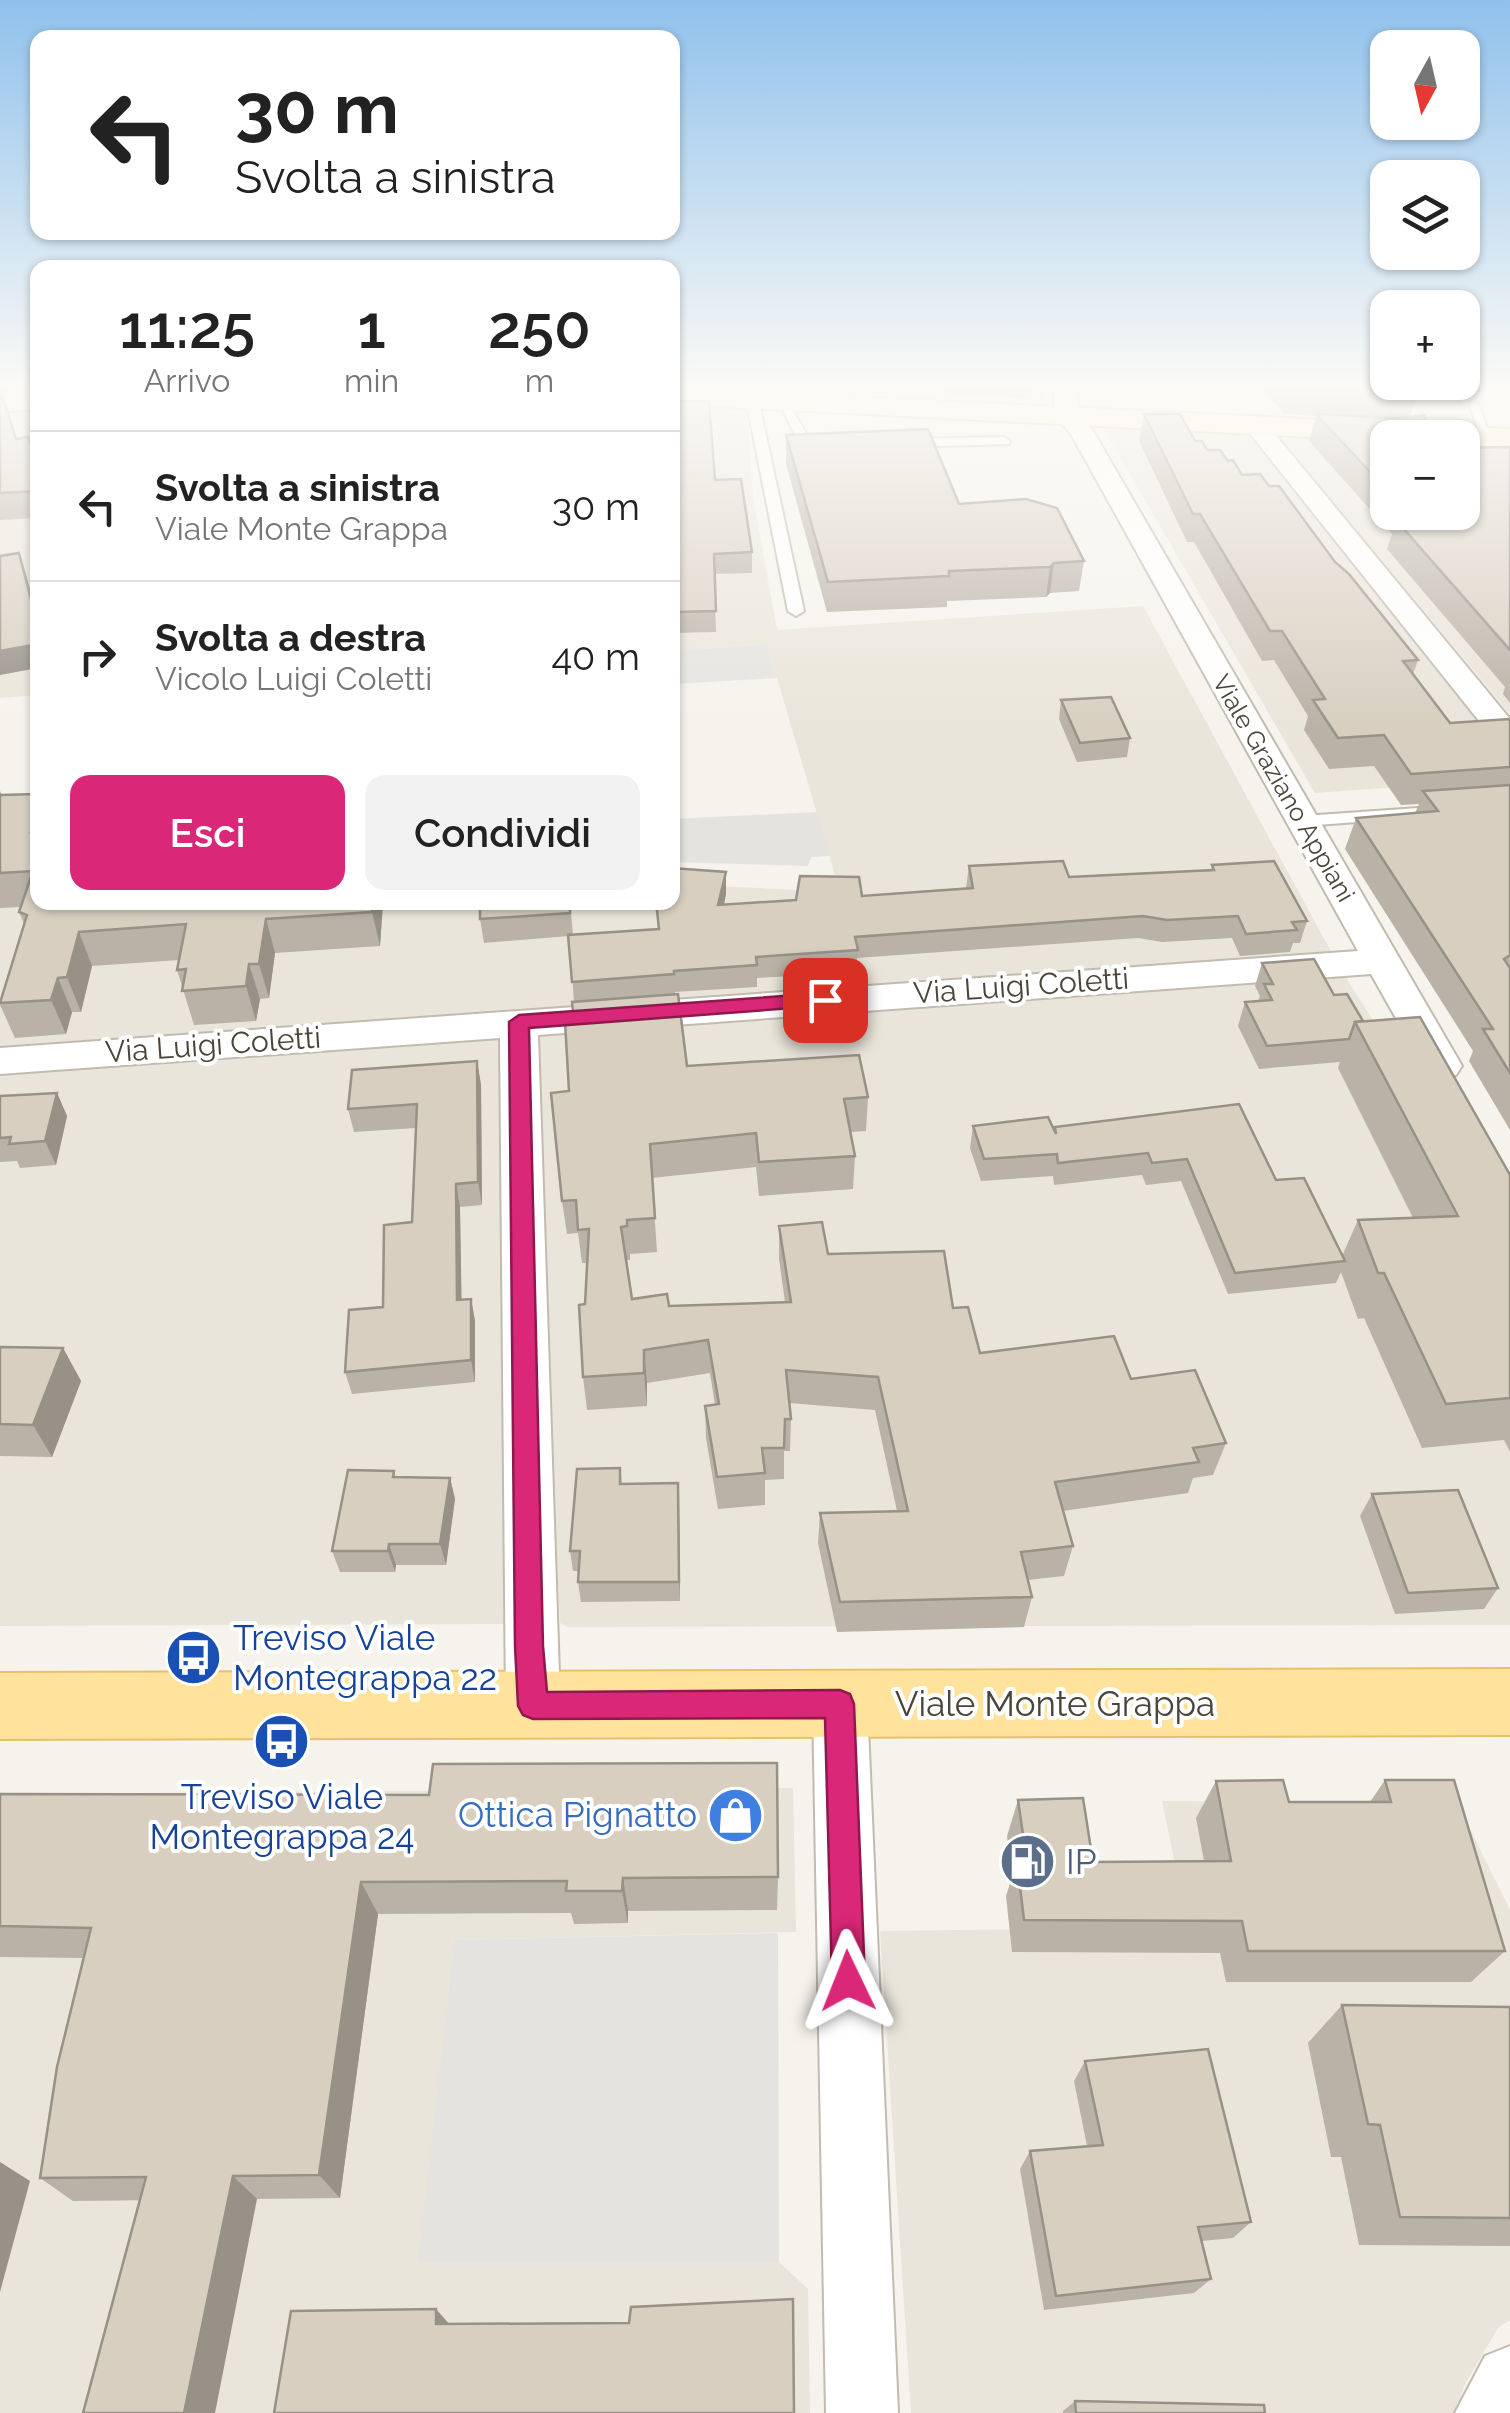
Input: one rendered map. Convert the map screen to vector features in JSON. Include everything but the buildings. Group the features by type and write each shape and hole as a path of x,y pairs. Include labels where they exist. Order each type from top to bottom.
{"main road":[{"name":"Viale Monte Grappa","path":"0,1706 1510,1702"}],"street":[{"name":"Viale Graziano Appiani","path":"1121,501 1461,1100"},
{"path":"1317,501 1510,739"},
{"name":"Via Luigi Coletti","path":"0,1060 1383,961"},
{"path":"519,1022 533,1706"},
{"path":"840,1704 862,2413"},
{"path":"1491,2413 1510,2381"}],"lane":[{"path":"780,501 796,611"},
{"path":"1303,821 1472,809"}],"shaded area":[{"path":"0,501 30,501 30,696 0,698"},
{"path":"680,501 754,501 777,630 1143,606 1333,955 0,1052 0,906 30,906 30,910 680,910 680,884 840,892 767,644 680,650"},
{"path":"1145,501 1302,501 1510,763 1510,779 1315,793"},
{"path":"1332,501 1370,501 1370,530 1480,530 1480,525 1510,547 1510,714"},
{"path":"767,644 777,678 680,684 680,650"},
{"path":"817,812 830,856 811,857 808,866 680,862 680,819"},
{"path":"1343,973 1401,1064 1510,1264 1510,1625 568,1627 560,1623 533,1034"},
{"path":"503,1034 506,1624 0,1626 0,1069"},
{"path":"793,1788 796,1932 454,1940 419,2262 779,2262 808,2289 810,2413 0,2413 0,1794"},
{"path":"1162,1801 1457,1803 1510,1910 1510,2320 1498,2328 1464,2386 1456,2413 911,2413 880,1931 1188,1927"},
{"path":"778,1933 779,2262 418,2262 454,1940"}],"place":[{"name":"Treviso Viale Montegrappa 22","path":"194,1658"},
{"name":"Treviso Viale Montegrappa 24","path":"282,1741"},
{"name":"Ottica Pignatto","path":"736,1815"},
{"name":"IP","path":"1027,1862"}],"route":[{"path":"825,1000 519,1022 529,1646 533,1706 840,1704 848,1981"}]}
